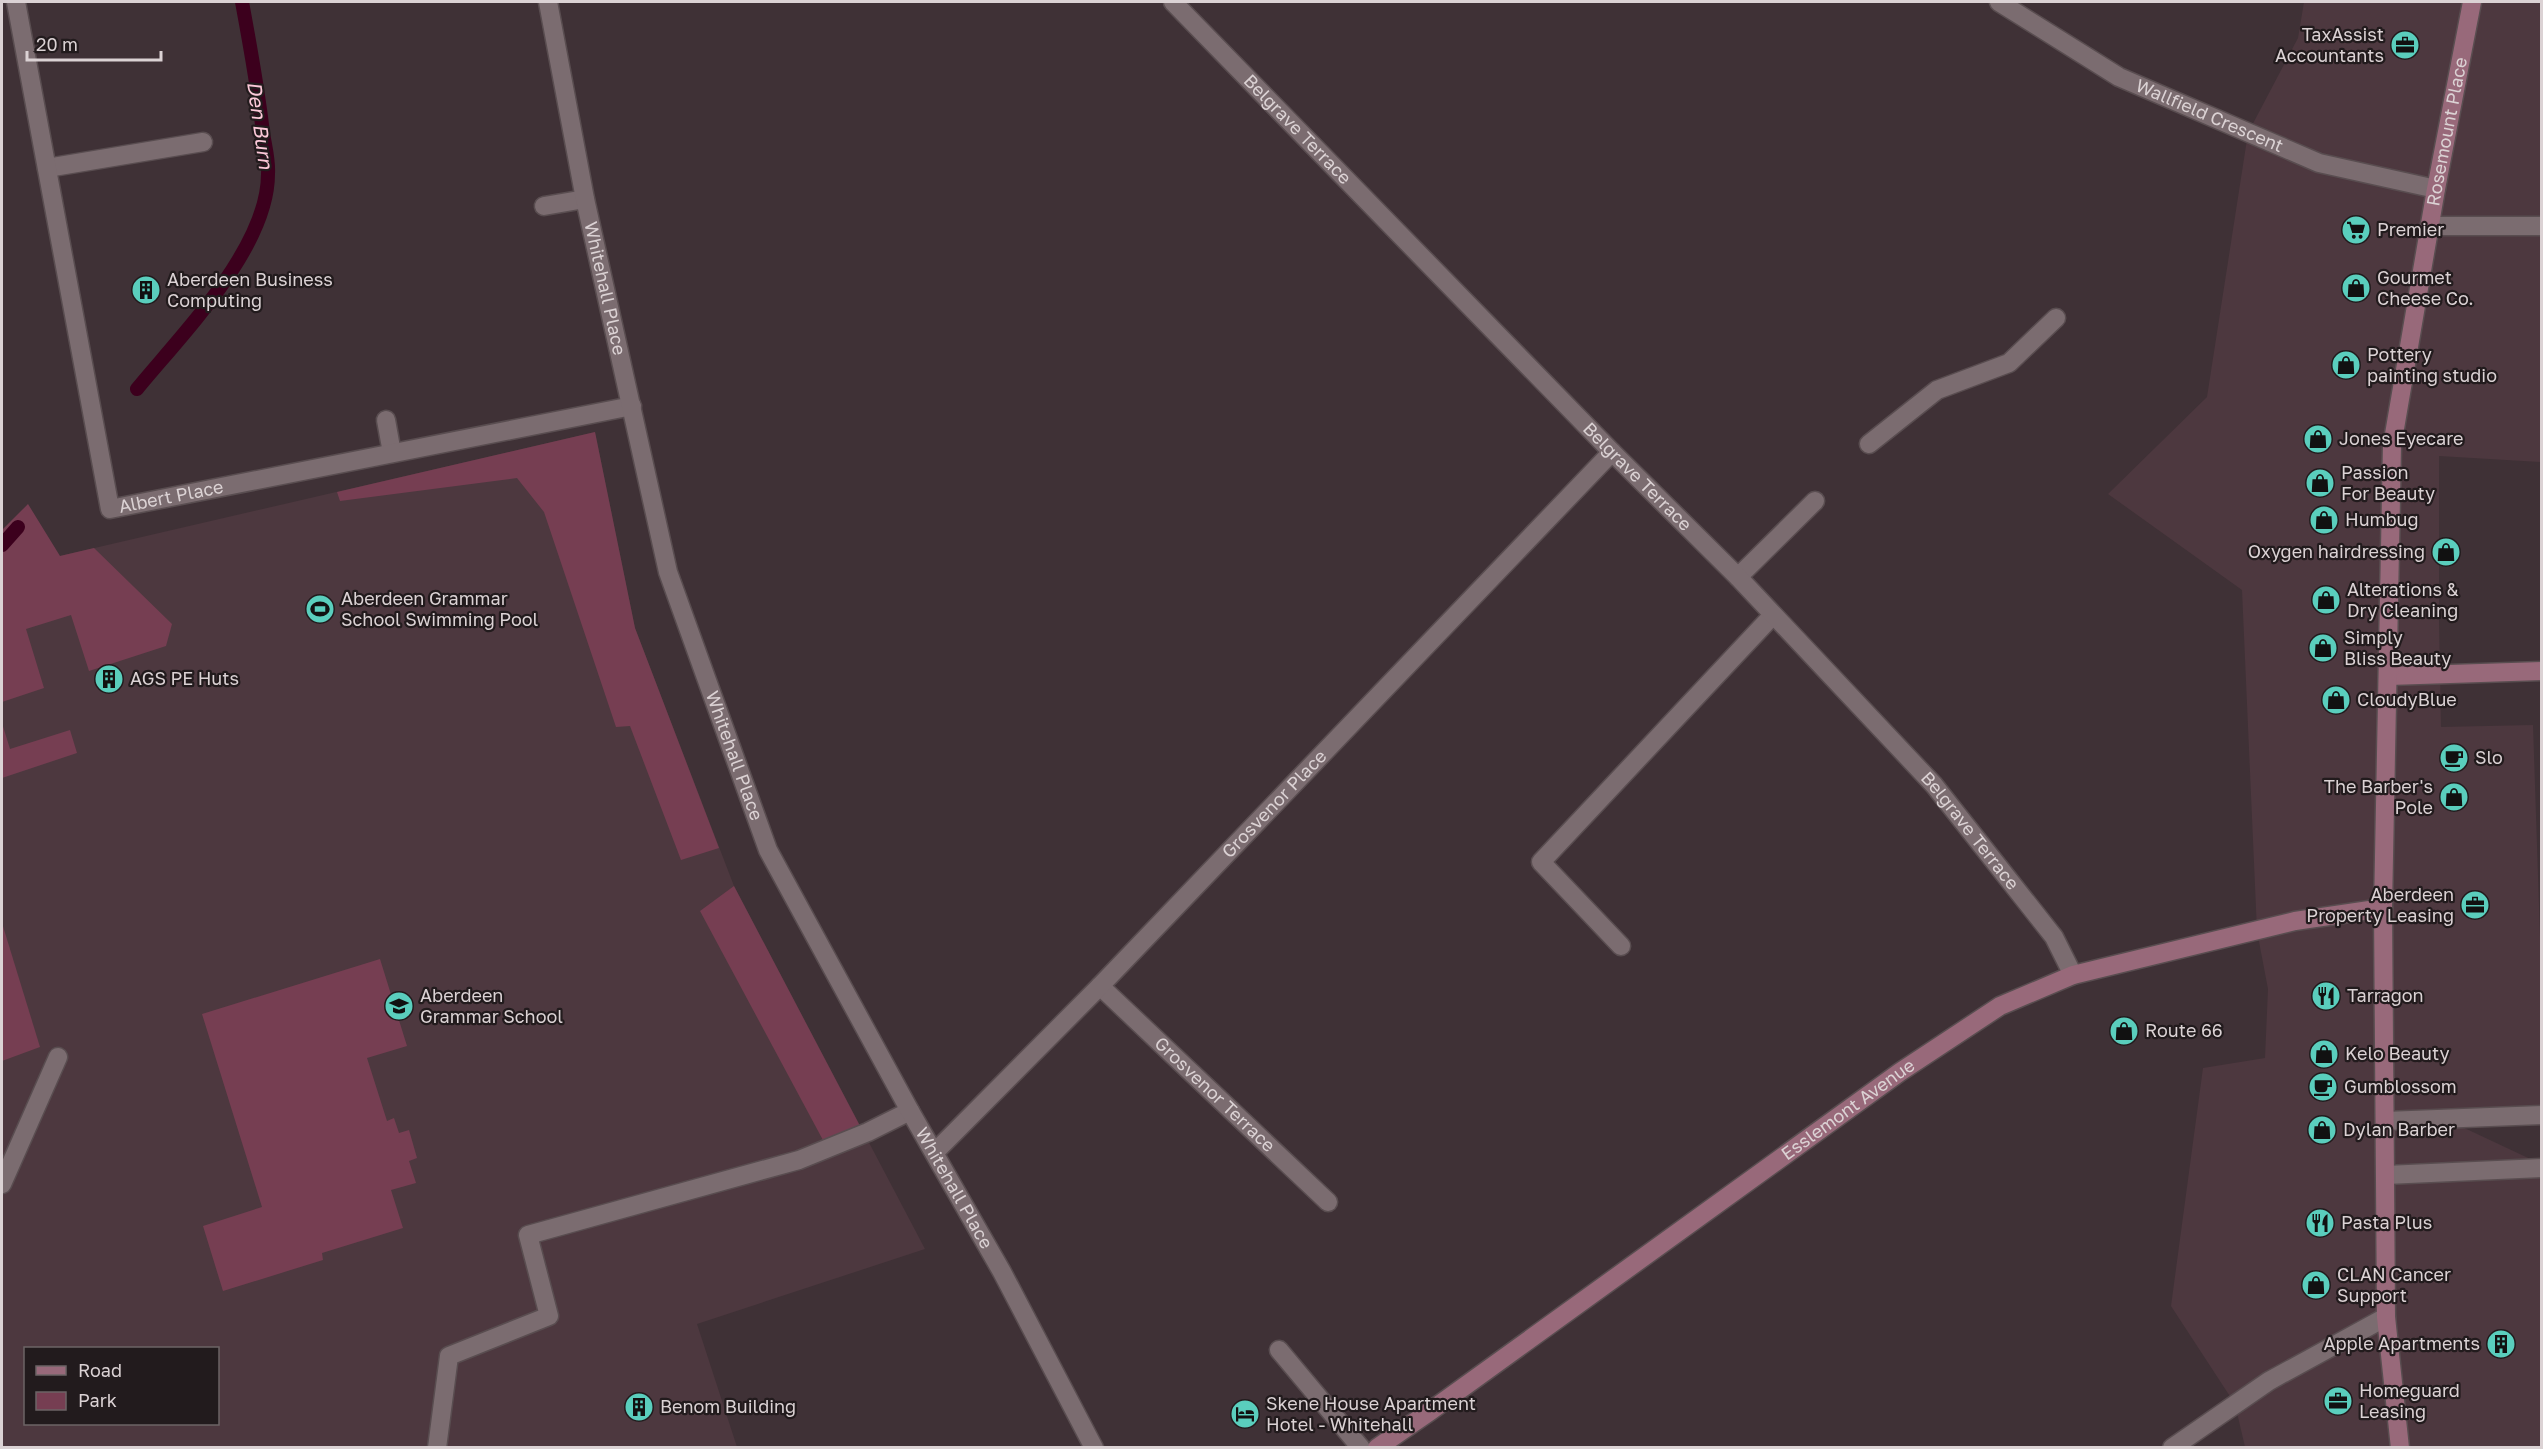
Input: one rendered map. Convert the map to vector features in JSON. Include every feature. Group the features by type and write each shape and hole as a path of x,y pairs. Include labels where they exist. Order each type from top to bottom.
{"street":[{"name":"Albert Place","path":"16,2 110,509 632,406"},
{"name":"Whitehall Place","path":"548,2 585,199 668,572 768,850 910,1111 1002,1272 1094,1448"},
{"name":"Belgrave Terrace","path":"1173,2 1612,452 1738,577 1934,785 2054,937 2073,975"},
{"name":"Wallfield Crescent","path":"1999,2 2119,77 2308,159 2436,189"},
{"name":"Rosemount Place","path":"2400,1448 2386,1317 2383,908 2392,446 2436,189 2472,2"},
{"path":"46,168 203,142"},
{"path":"544,206 585,199"},
{"path":"2430,226 2541,226"},
{"path":"1869,444 1937,390 2009,363 2056,318"},
{"path":"386,420 392,453"},
{"name":"Grosvenor Place","path":"935,1152 1100,986 1612,452"},
{"path":"1738,577 1815,501"},
{"path":"1622,946 1541,862 1773,615"},
{"path":"2389,676 2541,671"},
{"name":"Esslemont Avenue","path":"1377,1448 1900,1072 2000,1006 2073,975 2295,921 2383,908"},
{"name":"Grosvenor Terrace","path":"1100,986 1328,1202"},
{"path":"2,1184 58,1057"},
{"path":"437,1448 449,1356 549,1316 528,1235 799,1160 868,1132 910,1111"},
{"path":"2385,1122 2541,1115"},
{"path":"2386,1175 2541,1167"},
{"path":"2172,1448 2269,1381 2386,1317"},
{"path":"1279,1350 1361,1448"}],"shaded area":[{"path":"2304,2 2541,2 2542,447 2540,462 2439,456 2439,620 2441,727 2533,725 2541,966 2541,1108 2426,1110 2541,1164 2541,1447 2245,1447 2235,1404 2171,1306 2203,1068 2265,1058 2268,989 2257,931 2242,590 2108,494 2207,397 2248,133 2298,38"},
{"name":"Aberdeen Grammar School","path":"595,432 635,628 734,886 925,1249 697,1324 737,1447 2,1448 2,627 60,556"}],"green space":[{"path":"595,432 635,628 719,848 681,860 630,726 616,727 544,512 517,478 340,501 337,492"},
{"path":"28,504 60,556 94,548 172,624 166,646 89,671 71,615 26,629 44,688 2,702 2,530"},
{"path":"2,723 10,749 70,730 77,753 2,778"},
{"path":"734,886 860,1126 824,1142 700,911"},
{"path":"2,923 40,1047 2,1061"},
{"path":"380,959 407,1046 367,1058 387,1121 394,1118 399,1133 409,1130 417,1158 409,1161 416,1183 391,1190 403,1228 322,1253 323,1260 223,1291 203,1226 262,1207 202,1014"}],"waterway":[{"name":"Den Burn","path":"137,389 219,289 254,231 264,202 268,174 267,158 242,2"},
{"name":"Den Burn","path":"2,545 18,527"}],"place":[{"name":"TaxAssist Accountants","path":"2405,45"},
{"name":"Premier","path":"2356,230"},
{"name":"Gourmet Cheese Co.","path":"2356,288"},
{"name":"Aberdeen Business Computing","path":"146,290"},
{"name":"Pottery painting studio","path":"2346,365"},
{"name":"Jones Eyecare","path":"2318,439"},
{"name":"Passion For Beauty","path":"2320,483"},
{"name":"Humbug","path":"2324,520"},
{"name":"Oxygen hairdressing","path":"2446,552"},
{"name":"Alterations & Dry Cleaning","path":"2326,600"},
{"name":"Aberdeen Grammar School Swimming Pool","path":"320,609"},
{"name":"Simply Bliss Beauty","path":"2323,648"},
{"name":"AGS PE Huts","path":"109,679"},
{"name":"CloudyBlue","path":"2336,700"},
{"name":"Slo","path":"2454,758"},
{"name":"The Barber's Pole","path":"2454,797"},
{"name":"Aberdeen Property Leasing","path":"2475,905"},
{"name":"Tarragon","path":"2326,996"},
{"name":"Aberdeen Grammar School","path":"399,1006"},
{"name":"Route 66","path":"2124,1031"},
{"name":"Kelo Beauty","path":"2324,1054"},
{"name":"Gumblossom","path":"2323,1087"},
{"name":"Dylan Barber","path":"2322,1130"},
{"name":"Pasta Plus","path":"2320,1223"},
{"name":"CLAN Cancer Support","path":"2316,1285"},
{"name":"Apple Apartments","path":"2501,1344"},
{"name":"Homeguard Leasing","path":"2338,1401"},
{"name":"Benom Building","path":"639,1407"},
{"name":"Skene House Apartment Hotel - Whitehall","path":"1245,1414"}]}
